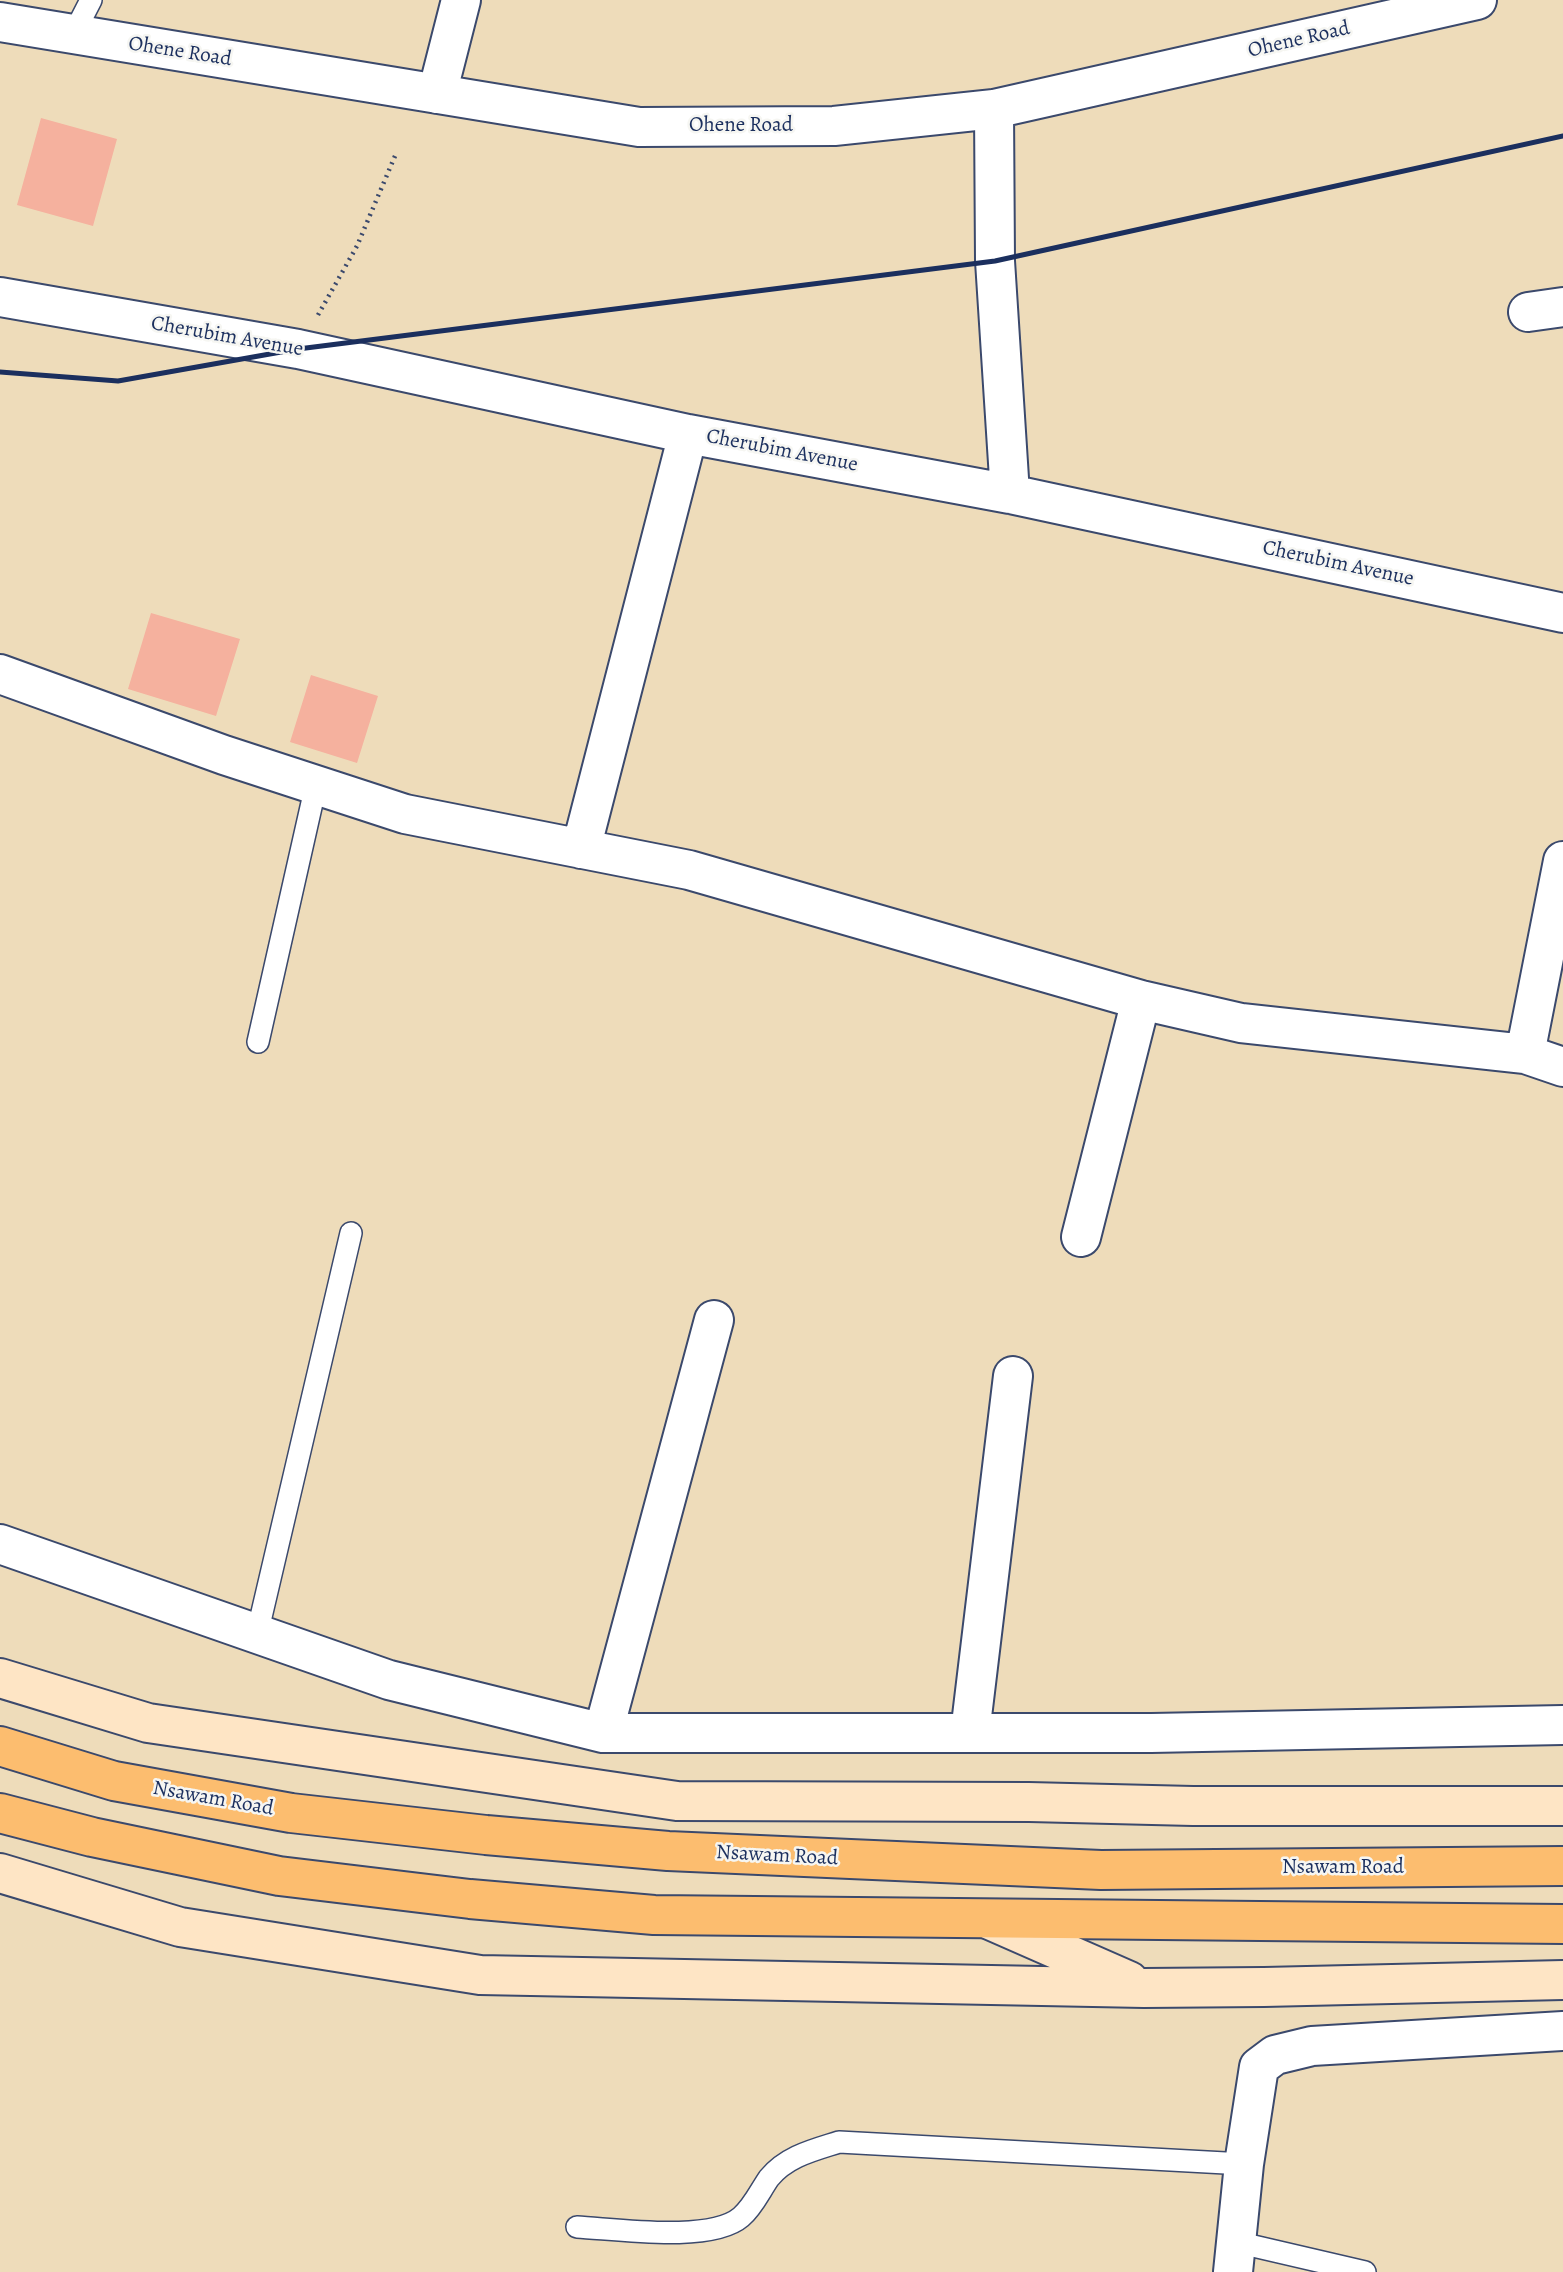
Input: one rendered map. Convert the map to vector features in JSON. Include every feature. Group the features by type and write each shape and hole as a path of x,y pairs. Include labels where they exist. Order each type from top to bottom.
{"highway":[{"name":"Nsawam Road","path":"0,1746 114,1781 291,1813 486,1835 668,1851 1101,1870 1563,1867"},
{"path":"0,1813 92,1837 279,1875 470,1899 654,1915 1563,1924"}],"main road":[{"path":"0,1678 148,1723 677,1801 1563,1806"},
{"path":"0,1873 180,1927 480,1975 1144,1988 1563,1980"},
{"path":"990,1920 1144,1988"}],"street":[{"path":"437,94 461,0"},
{"name":"Ohene Road","path":"0,22 639,127 834,125 994,109 1466,1"},
{"path":"994,109 995,261 1010,494"},
{"name":"Cherubim Avenue","path":"0,296 298,349 688,433 1010,494 1563,612"},
{"path":"581,849 688,433"},
{"path":"0,674 224,755 405,814 689,870 1141,1000 1241,1023 1525,1055 1563,1067"},
{"path":"1525,1055 1563,861"},
{"path":"1081,1237 1141,1000"},
{"path":"603,1733 714,1320"},
{"path":"970,1732 1013,1376"},
{"path":"0,1544 389,1680 603,1733 1151,1733 1563,1725"},
{"path":"1234,2257 1244,2164 1259,2067 1275,2055 1312,2046 1563,2031"}],"lane":[{"path":"73,35 91,0"},
{"path":"258,1042 316,785"},
{"path":"257,1634 351,1233"},
{"path":"577,2227 680,2234 709,2230 739,2219 771,2176 800,2153 839,2143 1244,2164"},
{"path":"1234,2257 1365,2272"}],"path":[{"path":"298,349 357,246 395,156"}],"building":[{"path":"41,118 117,139 93,226 17,205"},
{"path":"151,613 240,639 216,716 128,689"},
{"path":"311,675 378,696 357,763 290,742"}],"railway":[{"path":"0,372 118,381 298,349 995,261 1563,136"}]}
